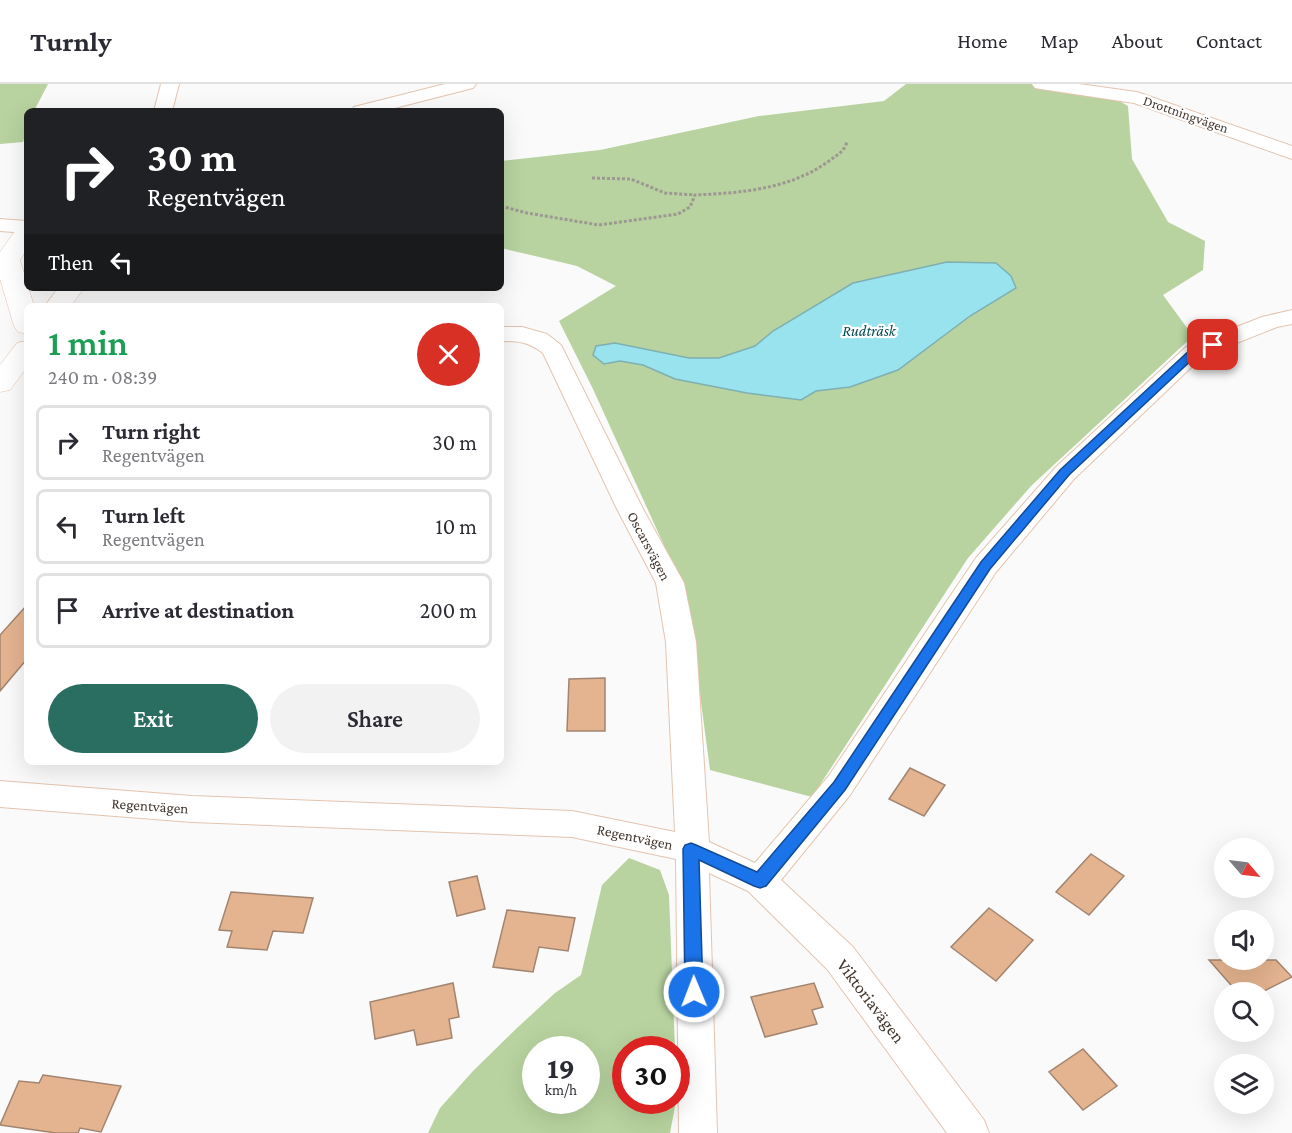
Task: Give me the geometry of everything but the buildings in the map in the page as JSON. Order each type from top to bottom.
[{"type":"street","points":[[165,108],[170,84]]},
{"type":"street","points":[[373,108],[467,84]]},
{"type":"street","name":"Drottningvägen","points":[[1041,84],[1137,98],[1292,153]]},
{"type":"street","points":[[0,225],[24,227]]},
{"type":"street","points":[[24,236],[7,260],[24,316]]},
{"type":"street","points":[[760,881],[839,786],[986,565],[1065,472],[1194,352],[1270,322],[1292,317]]},
{"type":"street","name":"Oscarsvägen","points":[[504,334],[522,334],[539,339],[553,350],[630,509],[670,584],[681,642],[691,793],[698,1133]]},
{"type":"street","points":[[0,384],[24,353]]},
{"type":"street","name":"Regentvägen","points":[[0,794],[192,809],[572,824],[691,849],[760,881]]},
{"type":"street","name":"Viktoriavägen","points":[[760,881],[840,958],[970,1133]]},
{"type":"path","points":[[592,178],[631,179],[665,192],[695,195],[726,194],[808,176],[831,158],[843,153],[847,142]]},
{"type":"path","points":[[504,207],[599,225],[678,214],[690,207],[695,195]]},
{"type":"green space","points":[[0,84],[48,84],[36,108],[24,108],[23,142],[0,144]]},
{"type":"green space","points":[[906,84],[1054,84],[1102,91],[1128,106],[1132,159],[1168,222],[1205,241],[1203,270],[1163,295],[1193,336],[1031,486],[968,558],[812,797],[710,770],[687,596],[593,389],[559,321],[616,286],[577,266],[504,249],[504,161],[600,150],[759,116],[884,101]]},
{"type":"green space","points":[[629,858],[660,870],[669,895],[674,1036],[612,1036],[612,1114],[674,1114],[670,1133],[428,1133],[440,1108],[473,1071],[555,993],[581,975],[602,885]]},
{"type":"water","name":"Rudträsk","points":[[947,262],[996,263],[1011,276],[1016,288],[970,316],[898,370],[850,387],[816,391],[801,400],[747,393],[675,379],[643,365],[620,361],[604,364],[593,355],[596,346],[615,343],[689,358],[719,358],[755,346],[773,331],[853,283]]},
{"type":"route","points":[[694,992],[691,849],[760,881],[839,786],[986,565],[1065,472],[1194,352],[1213,345]]}]
